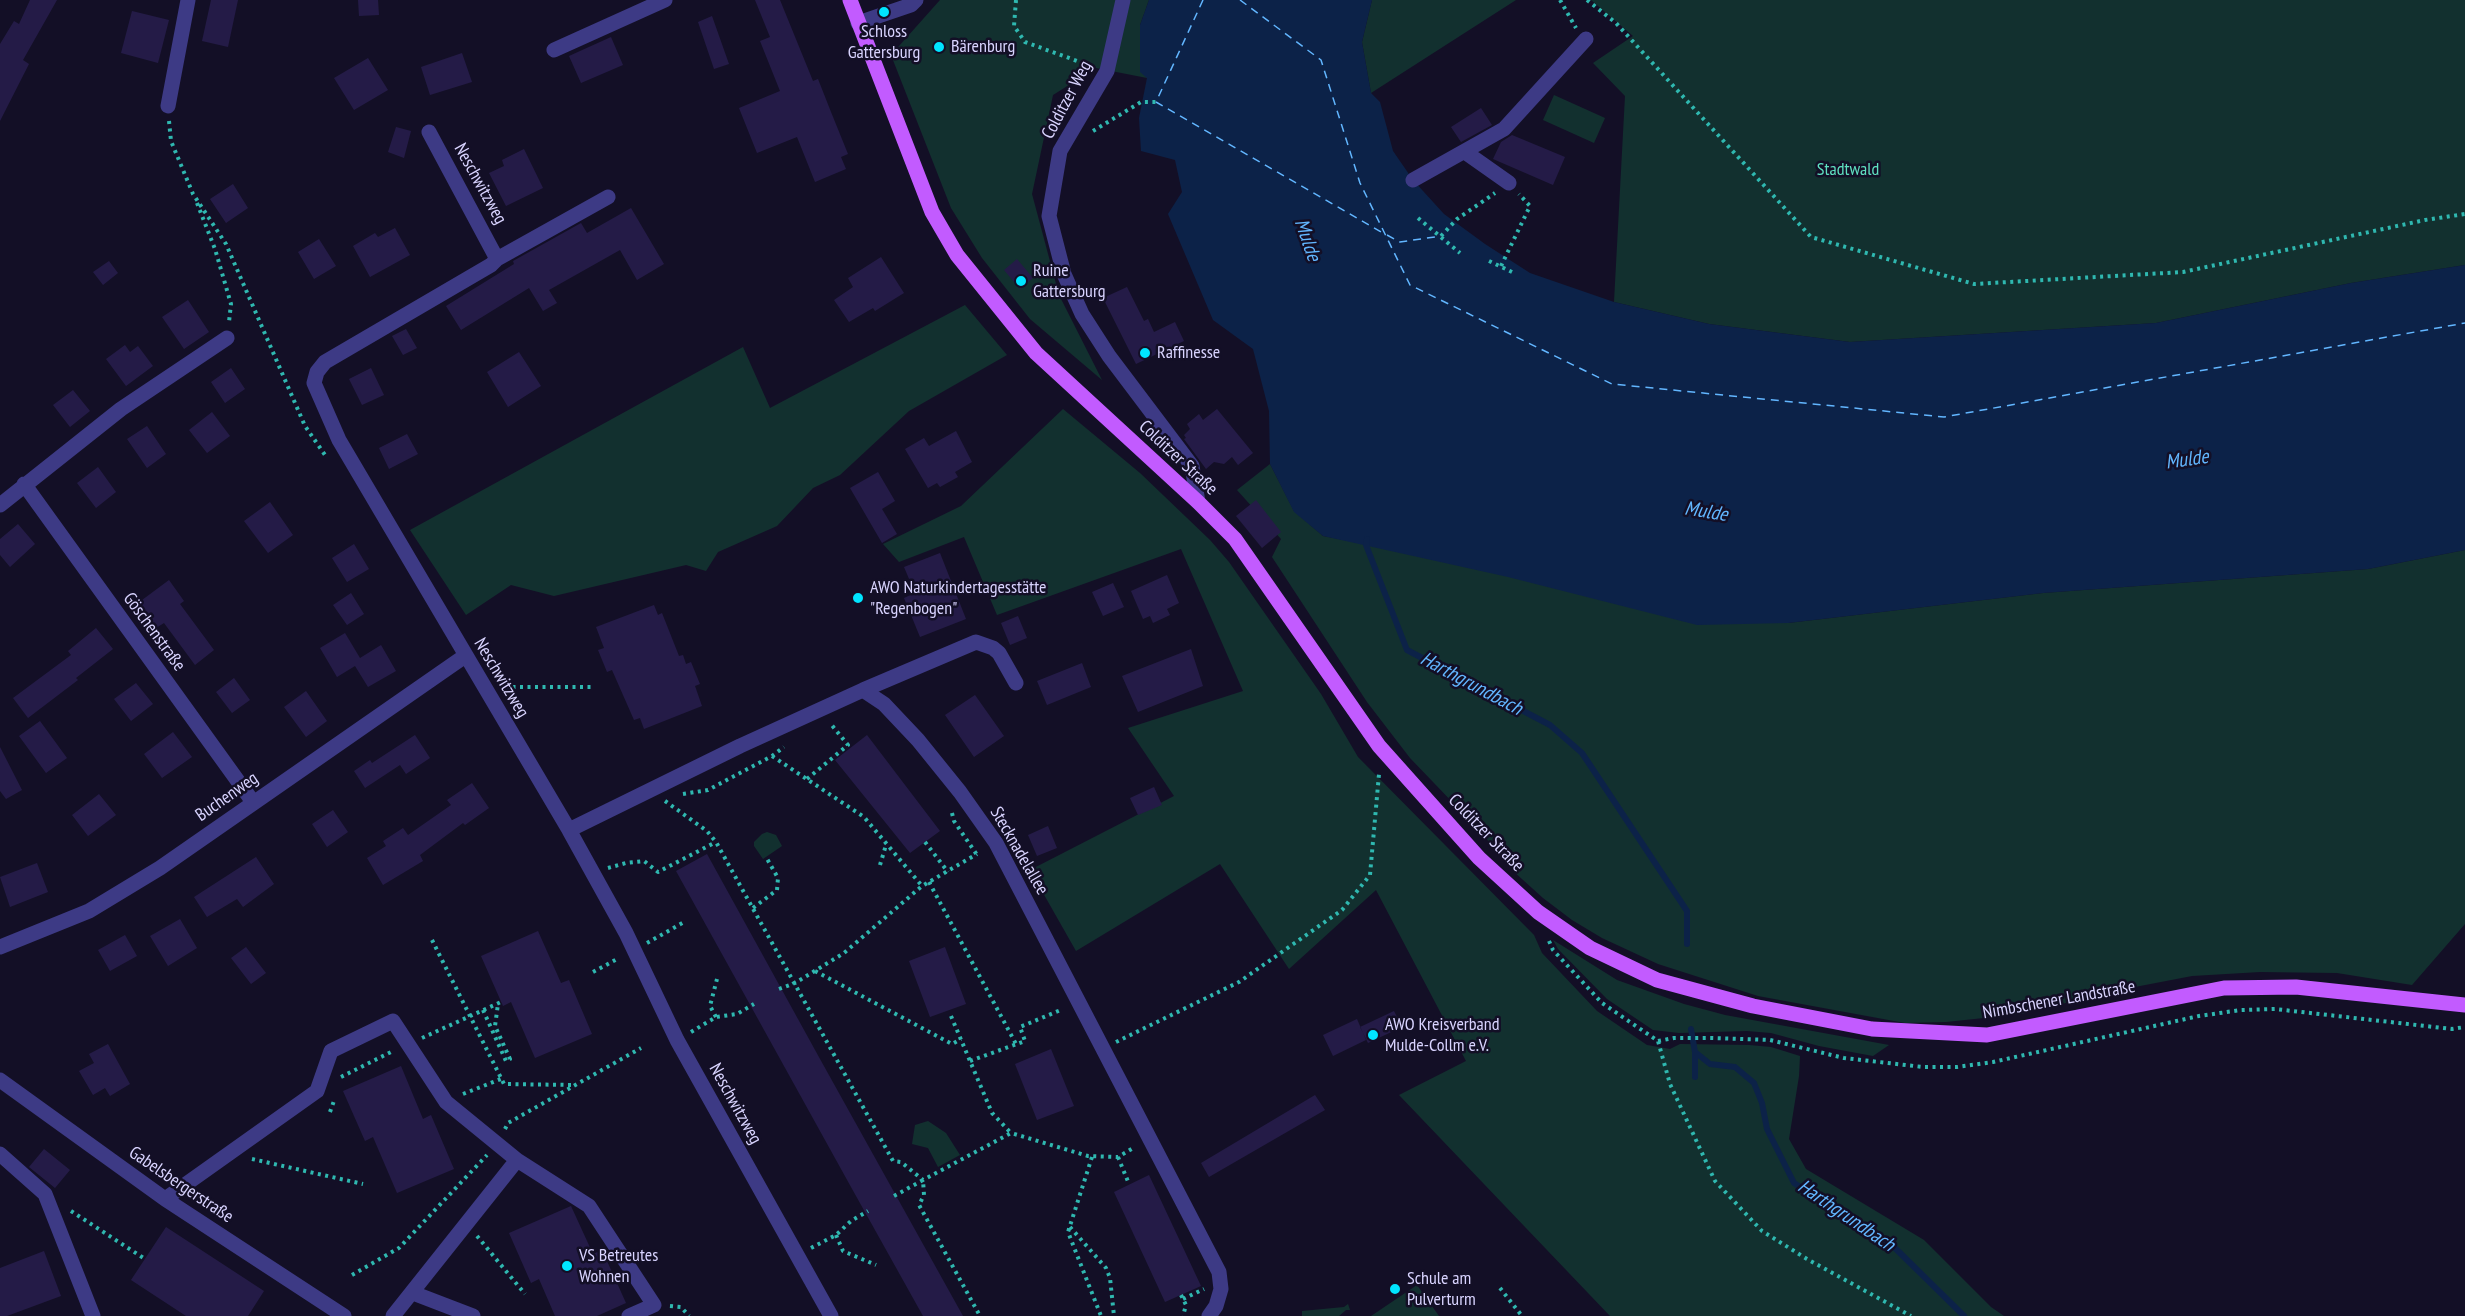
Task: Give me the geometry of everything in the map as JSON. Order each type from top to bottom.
[{"type":"main road","name":"Colditzer Straße","points":[[850,0],[932,212],[957,255],[1036,353],[1198,501],[1235,539],[1379,746],[1479,858],[1538,912]]},
{"type":"main road","name":"Nimbschener Landstraße","points":[[1538,912],[1590,948],[1657,980],[1753,1006],[1872,1029],[1986,1035],[2224,988],[2296,987],[2465,1005]]},
{"type":"street","points":[[168,106],[188,0]]},
{"type":"street","points":[[554,50],[665,0]]},
{"type":"street","points":[[858,23],[903,8],[916,0]]},
{"type":"street","name":"Colditzer Weg","points":[[1123,0],[1107,70],[1060,151],[1049,216],[1064,274],[1082,314],[1109,356],[1192,466],[1198,501]]},
{"type":"street","points":[[1413,180],[1504,129],[1586,39]]},
{"type":"street","name":"Neschwitzweg","points":[[429,132],[497,259],[491,265],[325,362],[317,372],[314,382],[339,440],[569,830],[626,933],[677,1040],[831,1316]]},
{"type":"street","points":[[1465,152],[1509,183]]},
{"type":"street","points":[[497,259],[608,197]]},
{"type":"street","points":[[0,505],[122,409],[227,338]]},
{"type":"street","name":"Göschenstraße","points":[[24,484],[253,802]]},
{"type":"street","points":[[569,830],[740,746],[976,642],[993,648],[999,653],[1016,683]]},
{"type":"street","name":"Buchenweg","points":[[0,947],[89,911],[160,868],[465,656]]},
{"type":"street","name":"Stecknadelallee","points":[[863,690],[884,704],[918,740],[960,792],[996,843],[1219,1272],[1221,1289],[1216,1306],[1209,1316]]},
{"type":"street","points":[[165,1199],[317,1091],[332,1052],[393,1022],[446,1102],[517,1160],[589,1206],[654,1305],[629,1316]]},
{"type":"street","name":"Gabelsbergerstraße","points":[[0,1080],[165,1199],[344,1316]]},
{"type":"street","points":[[0,1154],[45,1194],[93,1316]]},
{"type":"street","points":[[393,1316],[517,1160]]},
{"type":"street","points":[[413,1293],[473,1316]]},
{"type":"path","points":[[1016,0],[1014,26],[1024,42],[1107,70]]},
{"type":"path","points":[[1560,0],[1575,27],[1586,39]]},
{"type":"path","points":[[1587,0],[1616,22],[1811,237],[1974,284],[2183,272],[2425,220],[2465,214]]},
{"type":"path","points":[[1090,132],[1141,102],[1156,102]]},
{"type":"path","points":[[168,106],[171,141],[215,249],[231,304]]},
{"type":"path","points":[[1441,236],[1457,219],[1509,183],[1530,206],[1501,266]]},
{"type":"path","points":[[193,194],[226,244],[305,426],[331,464]]},
{"type":"path","points":[[1418,218],[1460,253]]},
{"type":"path","points":[[1489,261],[1512,272]]},
{"type":"path","points":[[507,695],[502,687],[591,687]]},
{"type":"path","points":[[807,779],[848,745],[824,716]]},
{"type":"path","points":[[677,796],[708,790],[772,756],[791,742]]},
{"type":"path","points":[[1102,1049],[1239,982],[1342,910],[1370,875],[1379,789],[1379,746]]},
{"type":"path","points":[[772,756],[864,817],[922,886]]},
{"type":"path","points":[[669,797],[662,799],[707,831],[716,842],[893,1161],[900,1162],[923,1180],[924,1195],[919,1205],[980,1316]]},
{"type":"path","points":[[593,874],[626,863],[644,861],[658,872],[716,842]]},
{"type":"path","points":[[925,842],[948,872]]},
{"type":"path","points":[[778,990],[795,983],[844,953],[922,886],[996,843]]},
{"type":"path","points":[[880,865],[887,844]]},
{"type":"path","points":[[753,908],[777,890],[778,878],[766,857]]},
{"type":"path","points":[[929,882],[1016,1044]]},
{"type":"path","points":[[1538,912],[1553,950],[1569,968],[1602,1003],[1658,1041],[1670,1084],[1715,1181],[1762,1231],[1807,1259],[1911,1316]]},
{"type":"path","points":[[432,940],[504,1084],[576,1086]]},
{"type":"path","points":[[814,971],[952,1044],[961,1039]]},
{"type":"path","points":[[716,1017],[710,1006],[717,979]]},
{"type":"path","points":[[970,1061],[1025,1041],[1020,1027],[1062,1010],[1077,1000]]},
{"type":"path","points":[[339,1084],[342,1075],[408,1044],[483,1010],[499,1003],[495,1026],[510,1059],[506,1062],[483,1010]]},
{"type":"path","points":[[677,1040],[716,1017],[737,1014],[754,1004]]},
{"type":"path","points":[[1658,1041],[1674,1038],[1770,1040],[1827,1055],[1889,1064],[1957,1067],[1993,1062],[2199,1016],[2241,1010],[2275,1009],[2452,1029],[2465,1027]]},
{"type":"path","points":[[951,1016],[992,1113],[1011,1133],[1092,1157],[1118,1157],[1149,1140]]},
{"type":"path","points":[[446,1102],[501,1079]]},
{"type":"path","points":[[330,1112],[336,1093]]},
{"type":"path","points":[[894,1196],[1011,1133]]},
{"type":"path","points":[[1092,1157],[1068,1232],[1101,1316]]},
{"type":"path","points":[[1118,1157],[1129,1184]]},
{"type":"path","points":[[252,1159],[363,1184]]},
{"type":"path","points":[[45,1194],[145,1259]]},
{"type":"path","points":[[798,1256],[836,1235],[851,1221],[868,1211]]},
{"type":"path","points":[[467,1224],[525,1294]]},
{"type":"path","points":[[1070,1226],[1106,1268],[1110,1278],[1114,1316]]},
{"type":"path","points":[[836,1235],[843,1251],[876,1264]]},
{"type":"path","points":[[1500,1288],[1522,1316]]},
{"type":"path","points":[[1181,1295],[1186,1305],[1183,1316]]},
{"type":"green space","points":[[940,0],[1149,0],[1140,25],[1147,78],[1096,68],[1053,95],[1032,194],[1059,295],[1102,380],[1030,319],[982,258],[951,208],[891,55]]},
{"type":"green space","points":[[1372,0],[1516,0],[1371,93],[1362,42]]},
{"type":"green space","name":"Stadtwald","points":[[1591,0],[2465,0],[2465,265],[2351,283],[2156,323],[1850,342],[1709,324],[1614,302],[1625,96],[1593,63],[1633,36]]},
{"type":"green space","points":[[1554,95],[1605,118],[1594,143],[1543,120]]},
{"type":"green space","points":[[965,305],[1007,355],[909,411],[840,475],[813,488],[777,526],[718,552],[706,571],[686,565],[554,596],[511,585],[466,615],[410,530],[743,347],[770,408]]},
{"type":"green space","points":[[1063,409],[1140,473],[1210,540],[1229,562],[1321,694],[1358,757],[1534,935],[1542,953],[1597,1011],[1647,1045],[1670,1049],[1680,1044],[1749,1045],[1771,1047],[1800,1056],[1789,1139],[1806,1169],[1924,1240],[1991,1307],[2004,1316],[1610,1316],[1399,1095],[1466,1061],[1376,890],[1289,969],[1220,864],[1076,951],[1030,870],[1174,796],[1128,728],[1243,691],[1181,549],[997,615],[964,537],[899,562],[883,544],[961,506]]},
{"type":"green space","points":[[1270,464],[1294,511],[1323,536],[1788,623],[2043,593],[2368,569],[2465,550],[2465,924],[2412,985],[2337,973],[2260,972],[2192,976],[2114,991],[2021,1014],[1946,1022],[1905,1023],[1758,996],[1658,964],[1602,938],[1572,920],[1543,898],[1512,870],[1481,832],[1410,758],[1367,702],[1272,557],[1281,539],[1237,490]]},
{"type":"green space","points":[[767,832],[776,835],[782,846],[763,859],[754,846],[754,842]]},
{"type":"green space","points":[[1553,940],[1617,980],[1684,1004],[1725,1015],[1889,1045],[1873,1056],[1819,1046],[1771,1033],[1747,1031],[1679,1033],[1653,1030],[1607,999],[1558,949]]},
{"type":"green space","points":[[928,1121],[946,1133],[960,1155],[938,1167],[928,1148],[912,1144],[915,1125]]},
{"type":"green space","points":[[1417,1285],[1439,1316],[1371,1316],[1377,1312]]},
{"type":"green space","points":[[1348,1304],[1350,1310],[1346,1310],[1339,1316],[1302,1316],[1302,1311],[1344,1307]]},
{"type":"water","name":"Mulde","points":[[1149,0],[1372,0],[1362,42],[1371,93],[1380,102],[1393,151],[1413,180],[1444,214],[1530,273],[1614,302],[1709,324],[1850,342],[2156,323],[2351,283],[2465,265],[2465,550],[2368,569],[2043,593],[1788,623],[1697,625],[1508,577],[1323,536],[1294,512],[1270,464],[1269,411],[1253,349],[1213,320],[1168,214],[1182,192],[1175,160],[1141,151],[1139,118],[1147,78],[1140,72],[1140,25]]},
{"type":"building","points":[[30,0],[57,0],[23,60],[29,64],[0,121],[0,44],[14,21],[19,24]]},
{"type":"building","points":[[211,0],[238,0],[228,47],[202,41]]},
{"type":"building","points":[[358,0],[378,0],[379,15],[359,16]]},
{"type":"building","points":[[755,0],[780,0],[813,81],[818,79],[848,154],[841,157],[846,169],[815,182],[797,137],[757,153],[739,108],[780,91],[760,41],[770,37]]},
{"type":"building","points":[[132,11],[169,20],[158,63],[121,53]]},
{"type":"building","points":[[712,16],[729,64],[714,69],[698,22]]},
{"type":"building","points":[[611,37],[623,65],[581,83],[569,56]]},
{"type":"building","points":[[462,53],[472,82],[430,95],[421,67]]},
{"type":"building","points":[[368,58],[388,90],[354,110],[334,78]]},
{"type":"building","points":[[1481,108],[1492,125],[1461,142],[1451,127]]},
{"type":"building","points":[[396,127],[411,131],[404,158],[388,152]]},
{"type":"building","points":[[1512,135],[1565,157],[1553,185],[1493,159],[1501,142]]},
{"type":"building","points":[[524,149],[543,188],[506,206],[489,173],[504,166],[502,160]]},
{"type":"building","points":[[233,184],[248,208],[226,223],[210,199]]},
{"type":"building","points":[[631,208],[664,264],[637,280],[620,250],[549,290],[557,303],[543,311],[529,288],[461,330],[446,306],[514,264],[513,261],[581,223],[587,233]]},
{"type":"building","points":[[395,228],[410,255],[370,277],[353,246],[375,233],[378,237]]},
{"type":"building","points":[[319,239],[336,266],[314,279],[298,252]]},
{"type":"building","points":[[881,257],[904,293],[875,311],[873,308],[849,322],[834,300],[853,287],[848,278]]},
{"type":"building","name":"Ruine Gattersburg","points":[[1017,259],[1033,278],[1020,289],[1004,270]]},
{"type":"building","points":[[109,261],[118,273],[103,285],[93,272]]},
{"type":"building","name":"Raffinesse","points":[[1127,287],[1144,321],[1148,319],[1154,332],[1175,322],[1184,341],[1136,364],[1103,298]]},
{"type":"building","points":[[188,300],[209,332],[184,349],[162,317]]},
{"type":"building","points":[[406,329],[417,348],[403,355],[392,336]]},
{"type":"building","points":[[125,345],[130,352],[138,346],[153,366],[126,386],[106,359]]},
{"type":"building","points":[[519,352],[541,386],[508,407],[487,372]]},
{"type":"building","points":[[231,368],[245,389],[225,403],[211,382]]},
{"type":"building","points":[[371,368],[384,395],[362,405],[349,379]]},
{"type":"building","points":[[73,390],[90,411],[70,427],[53,405]]},
{"type":"building","points":[[1217,409],[1253,453],[1238,465],[1232,457],[1224,464],[1214,462],[1206,469],[1184,439],[1186,438],[1184,435],[1190,429],[1187,424],[1199,414],[1203,420]]},
{"type":"building","points":[[212,412],[230,436],[207,453],[189,430]]},
{"type":"building","points":[[147,426],[166,454],[147,468],[127,439]]},
{"type":"building","points":[[956,431],[972,462],[955,472],[958,477],[940,487],[937,483],[928,488],[905,449],[924,438],[929,446]]},
{"type":"building","points":[[407,434],[418,454],[389,469],[379,448]]},
{"type":"building","points":[[98,467],[116,492],[96,508],[77,483]]},
{"type":"building","points":[[878,472],[895,501],[882,509],[897,534],[882,543],[850,488]]},
{"type":"building","points":[[1256,500],[1281,532],[1262,548],[1236,516]]},
{"type":"building","points":[[270,502],[293,535],[268,553],[244,521]]},
{"type":"building","points":[[18,524],[35,544],[10,567],[0,555],[0,539]]},
{"type":"building","points":[[354,544],[369,569],[347,582],[332,558]]},
{"type":"building","points":[[940,553],[966,619],[920,637],[904,598],[915,593],[904,567]]},
{"type":"building","points":[[1167,575],[1179,603],[1167,609],[1170,615],[1153,623],[1150,616],[1143,619],[1131,591]]},
{"type":"building","points":[[169,580],[184,601],[180,604],[214,650],[195,665],[164,623],[156,628],[138,603]]},
{"type":"building","points":[[1113,583],[1124,607],[1103,616],[1092,592]]},
{"type":"building","points":[[351,593],[364,614],[347,625],[333,605]]},
{"type":"building","points":[[654,605],[658,615],[662,613],[679,656],[683,655],[686,664],[691,662],[700,684],[695,686],[702,706],[644,729],[640,718],[634,720],[612,670],[607,672],[598,650],[604,648],[596,627]]},
{"type":"building","points":[[1018,616],[1027,638],[1010,645],[1001,623]]},
{"type":"building","points":[[96,628],[113,649],[76,678],[78,680],[28,718],[13,698],[71,655],[68,651]]},
{"type":"building","points":[[345,633],[360,658],[381,645],[396,671],[368,687],[355,666],[337,677],[320,648]]},
{"type":"building","points":[[1191,649],[1203,686],[1138,712],[1122,676]]},
{"type":"building","points":[[1082,663],[1091,687],[1047,705],[1037,681]]},
{"type":"building","points":[[234,678],[250,700],[232,713],[216,692]]},
{"type":"building","points":[[136,683],[153,704],[131,721],[114,699]]},
{"type":"building","points":[[306,691],[327,721],[306,737],[284,707]]},
{"type":"building","points":[[975,695],[1004,736],[974,757],[945,715]]},
{"type":"building","points":[[40,721],[67,758],[46,773],[19,736]]},
{"type":"building","points":[[173,732],[192,757],[162,778],[144,754]]},
{"type":"building","points":[[415,735],[430,758],[406,774],[400,765],[365,788],[354,771],[370,760],[372,763]]},
{"type":"building","points":[[867,735],[940,831],[910,853],[835,760]]},
{"type":"building","points":[[0,747],[22,790],[6,799],[0,791]]},
{"type":"building","points":[[472,783],[489,808],[465,825],[463,823],[420,855],[423,861],[383,885],[367,858],[386,846],[383,841],[403,828],[408,835],[451,805],[447,800]]},
{"type":"building","points":[[1154,787],[1162,805],[1138,815],[1130,798]]},
{"type":"building","points":[[99,794],[116,815],[88,836],[72,815]]},
{"type":"building","points":[[333,810],[348,832],[327,847],[312,824]]},
{"type":"building","points":[[1048,826],[1057,848],[1037,856],[1028,835]]},
{"type":"building","points":[[707,854],[963,1316],[923,1316],[851,1187],[676,871]]},
{"type":"building","points":[[256,857],[274,884],[243,907],[237,899],[207,917],[194,897]]},
{"type":"building","points":[[37,863],[48,892],[10,907],[0,877]]},
{"type":"building","points":[[180,919],[197,948],[168,966],[150,936]]},
{"type":"building","points":[[538,931],[561,983],[569,980],[592,1034],[535,1058],[511,1002],[503,1006],[481,956]]},
{"type":"building","points":[[125,935],[137,956],[110,971],[98,950]]},
{"type":"building","points":[[246,947],[266,973],[251,984],[231,958]]},
{"type":"building","points":[[945,947],[966,1004],[930,1017],[909,961]]},
{"type":"building","points":[[1394,1011],[1402,1027],[1368,1043],[1360,1027]]},
{"type":"building","points":[[1357,1019],[1366,1040],[1333,1056],[1323,1035]]},
{"type":"building","points":[[108,1044],[130,1084],[110,1096],[105,1088],[93,1095],[79,1071],[94,1063],[89,1054]]},
{"type":"building","points":[[1051,1049],[1074,1106],[1037,1120],[1015,1064]]},
{"type":"building","points":[[401,1066],[423,1119],[431,1115],[454,1169],[397,1193],[373,1137],[365,1141],[343,1091]]},
{"type":"building","points":[[1315,1095],[1325,1110],[1209,1177],[1201,1163]]},
{"type":"building","points":[[44,1149],[70,1170],[55,1188],[29,1167]]},
{"type":"building","points":[[1149,1175],[1201,1286],[1165,1302],[1114,1192]]},
{"type":"building","name":"VS Betreutes Wohnen","points":[[571,1206],[593,1254],[602,1250],[626,1303],[597,1316],[555,1316],[539,1279],[531,1283],[509,1233]]},
{"type":"building","points":[[166,1227],[264,1291],[248,1316],[186,1316],[131,1280]]},
{"type":"building","points":[[44,1251],[61,1296],[7,1316],[0,1316],[0,1268]]},
{"type":"waterway","name":"Harthgrundbach","points":[[1367,539],[1366,545],[1407,650],[1550,725],[1582,753],[1687,911],[1687,944]]},
{"type":"waterway","name":"Harthgrundbach","points":[[1691,1029],[1695,1052],[1710,1064],[1735,1067],[1754,1083],[1762,1103],[1767,1129],[1794,1183],[1895,1248],[1964,1316]]},
{"type":"waterway","points":[[1695,1052],[1695,1077]]},
{"type":"ferry route","points":[[1203,0],[1156,102],[1383,233]]},
{"type":"ferry route","points":[[1240,0],[1321,60],[1360,183],[1410,285],[1612,384],[1944,417],[2465,323]]},
{"type":"ferry route","points":[[1387,235],[1400,242],[1441,236]]},
{"type":"place","name":"Schloss Gattersburg","points":[[884,12]]},
{"type":"place","name":"Bärenburg","points":[[939,47]]},
{"type":"place","name":"Ruine Gattersburg","points":[[1021,281]]},
{"type":"place","name":"Raffinesse","points":[[1145,353]]},
{"type":"place","name":"AWO Naturkindertagesstätte \"Regenbogen\"","points":[[858,598]]},
{"type":"place","name":"AWO Kreisverband Mulde-Collm e.V.","points":[[1373,1035]]},
{"type":"place","name":"VS Betreutes Wohnen","points":[[567,1266]]},
{"type":"place","name":"Schule am Pulverturm","points":[[1395,1289]]}]
